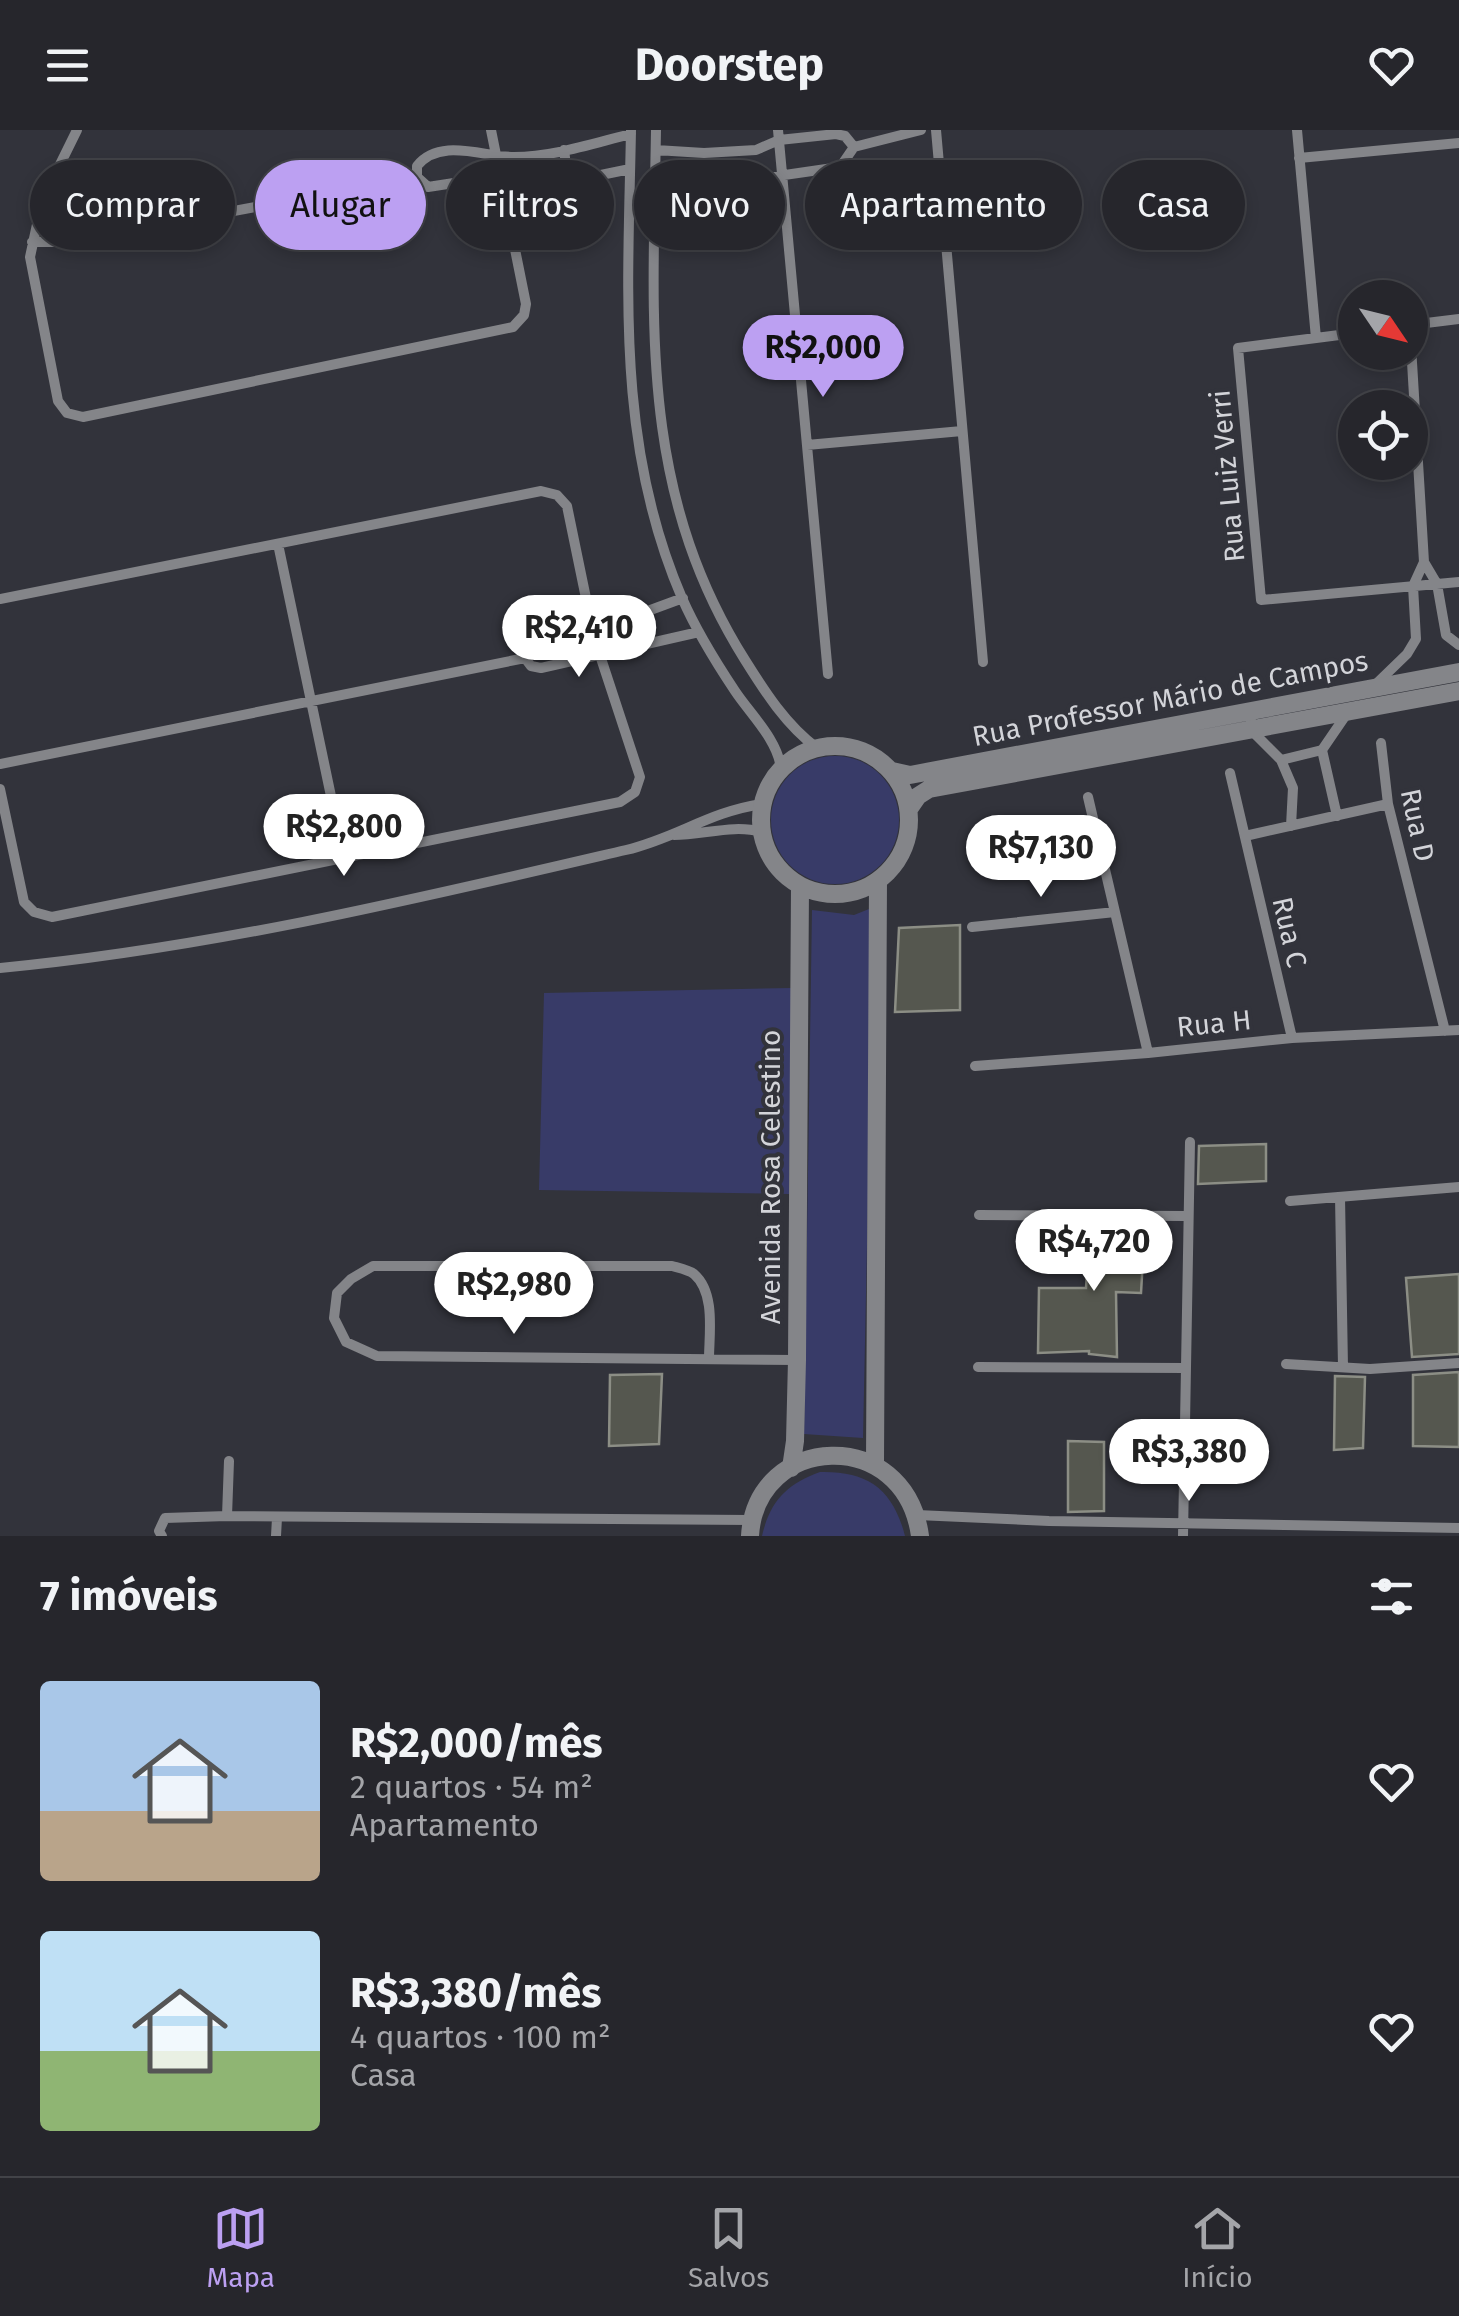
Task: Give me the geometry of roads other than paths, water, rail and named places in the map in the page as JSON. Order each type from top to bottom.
[{"type":"street","points":[[62,160],[76,130]]},
{"type":"street","points":[[491,130],[497,160]]},
{"type":"street","points":[[656,130],[656,160]]},
{"type":"street","points":[[785,175],[838,166],[854,147],[921,130]]},
{"type":"street","points":[[936,130],[982,662]]},
{"type":"street","points":[[1297,130],[1316,338],[1338,335]]},
{"type":"street","points":[[422,160],[452,150],[519,157],[631,132],[628,314],[635,430],[656,528],[699,632],[734,691],[779,753],[782,768]]},
{"type":"street","points":[[656,150],[756,150],[778,135],[840,134],[854,147]]},
{"type":"street","points":[[778,135],[780,160]]},
{"type":"street","points":[[1300,158],[1459,143]]},
{"type":"street","points":[[564,150],[565,160]]},
{"type":"street","points":[[704,153],[709,160]]},
{"type":"street","points":[[614,172],[630,168]]},
{"type":"street","points":[[785,208],[828,674]]},
{"type":"street","points":[[31,250],[58,401],[67,413],[83,417],[513,327],[524,315],[526,304],[515,250]]},
{"type":"street","points":[[654,250],[653,314],[660,426],[681,520],[705,584],[736,646],[777,707],[800,735],[817,748]]},
{"type":"street","points":[[628,314],[653,314]]},
{"type":"street","points":[[1428,324],[1459,319]]},
{"type":"street","name":"Rua Luiz Verri","points":[[1316,338],[1238,348],[1262,600],[1413,586]]},
{"type":"street","points":[[1413,370],[1424,562],[1437,584],[1446,634],[1459,645]]},
{"type":"street","points":[[807,446],[962,432]]},
{"type":"street","points":[[0,599],[541,490],[552,492],[567,506],[591,624],[640,772],[638,787],[620,802],[46,917],[24,902],[0,789]]},
{"type":"street","points":[[656,528],[681,520]]},
{"type":"street","points":[[278,544],[344,858]]},
{"type":"street","points":[[1367,690],[1387,676],[1416,639],[1413,586],[1424,562]]},
{"type":"street","points":[[1413,586],[1459,582]]},
{"type":"street","points":[[682,598],[645,612],[533,640],[525,648],[525,658],[531,666],[541,668],[699,632]]},
{"type":"street","points":[[645,612],[651,642]]},
{"type":"street","points":[[0,764],[525,658]]},
{"type":"street","name":"Rua Professor Mário de Campos","points":[[892,772],[910,775],[1459,672]]},
{"type":"street","name":"Rua Professor Mário de Campos","points":[[909,808],[929,789],[1459,691]]},
{"type":"street","points":[[1250,711],[1252,731],[1281,760],[1293,788],[1291,826]]},
{"type":"street","points":[[1281,760],[1322,750],[1348,712]]},
{"type":"street","name":"Rua D","points":[[1381,744],[1388,804],[1445,1031]]},
{"type":"street","points":[[817,748],[858,749],[882,762],[900,782],[909,808],[904,849],[878,881],[853,893],[812,892],[800,886],[770,858],[761,832],[766,791],[792,759],[817,748]]},
{"type":"street","points":[[1322,750],[1338,816]]},
{"type":"street","name":"Rua C","points":[[1230,774],[1292,1038]]},
{"type":"street","points":[[1088,797],[1148,1053]]},
{"type":"street","points":[[673,835],[733,808],[762,804]]},
{"type":"street","points":[[1244,836],[1388,804]]},
{"type":"street","points":[[0,968],[98,959],[321,918],[632,848],[673,835],[745,827],[761,832]]},
{"type":"street","points":[[875,1463],[878,881]]},
{"type":"street","name":"Avenida Rosa Celestino","points":[[791,1468],[796,1441],[800,886]]},
{"type":"street","points":[[972,927],[1115,912]]},
{"type":"street","name":"Rua H","points":[[974,1066],[1292,1038],[1459,1030]]},
{"type":"street","points":[[1183,1530],[1190,1142]]},
{"type":"street","points":[[1290,1201],[1459,1187]]},
{"type":"street","points":[[1340,1197],[1343,1367]]},
{"type":"street","points":[[980,1215],[1188,1216]]},
{"type":"street","points":[[708,1359],[710,1322],[706,1292],[694,1274],[672,1266],[374,1266],[337,1294],[334,1318],[346,1342],[378,1356],[797,1360]]},
{"type":"street","points":[[1286,1364],[1370,1370],[1459,1363]]},
{"type":"street","points":[[978,1367],[1185,1368]]},
{"type":"street","points":[[162,1536],[165,1518],[227,1516],[750,1528],[766,1488],[799,1462],[828,1455],[875,1463],[903,1488],[917,1515],[920,1536]]},
{"type":"street","points":[[227,1516],[229,1461]]},
{"type":"street","points":[[917,1515],[1183,1530],[1459,1528]]},
{"type":"street","points":[[276,1536],[277,1518]]}]
